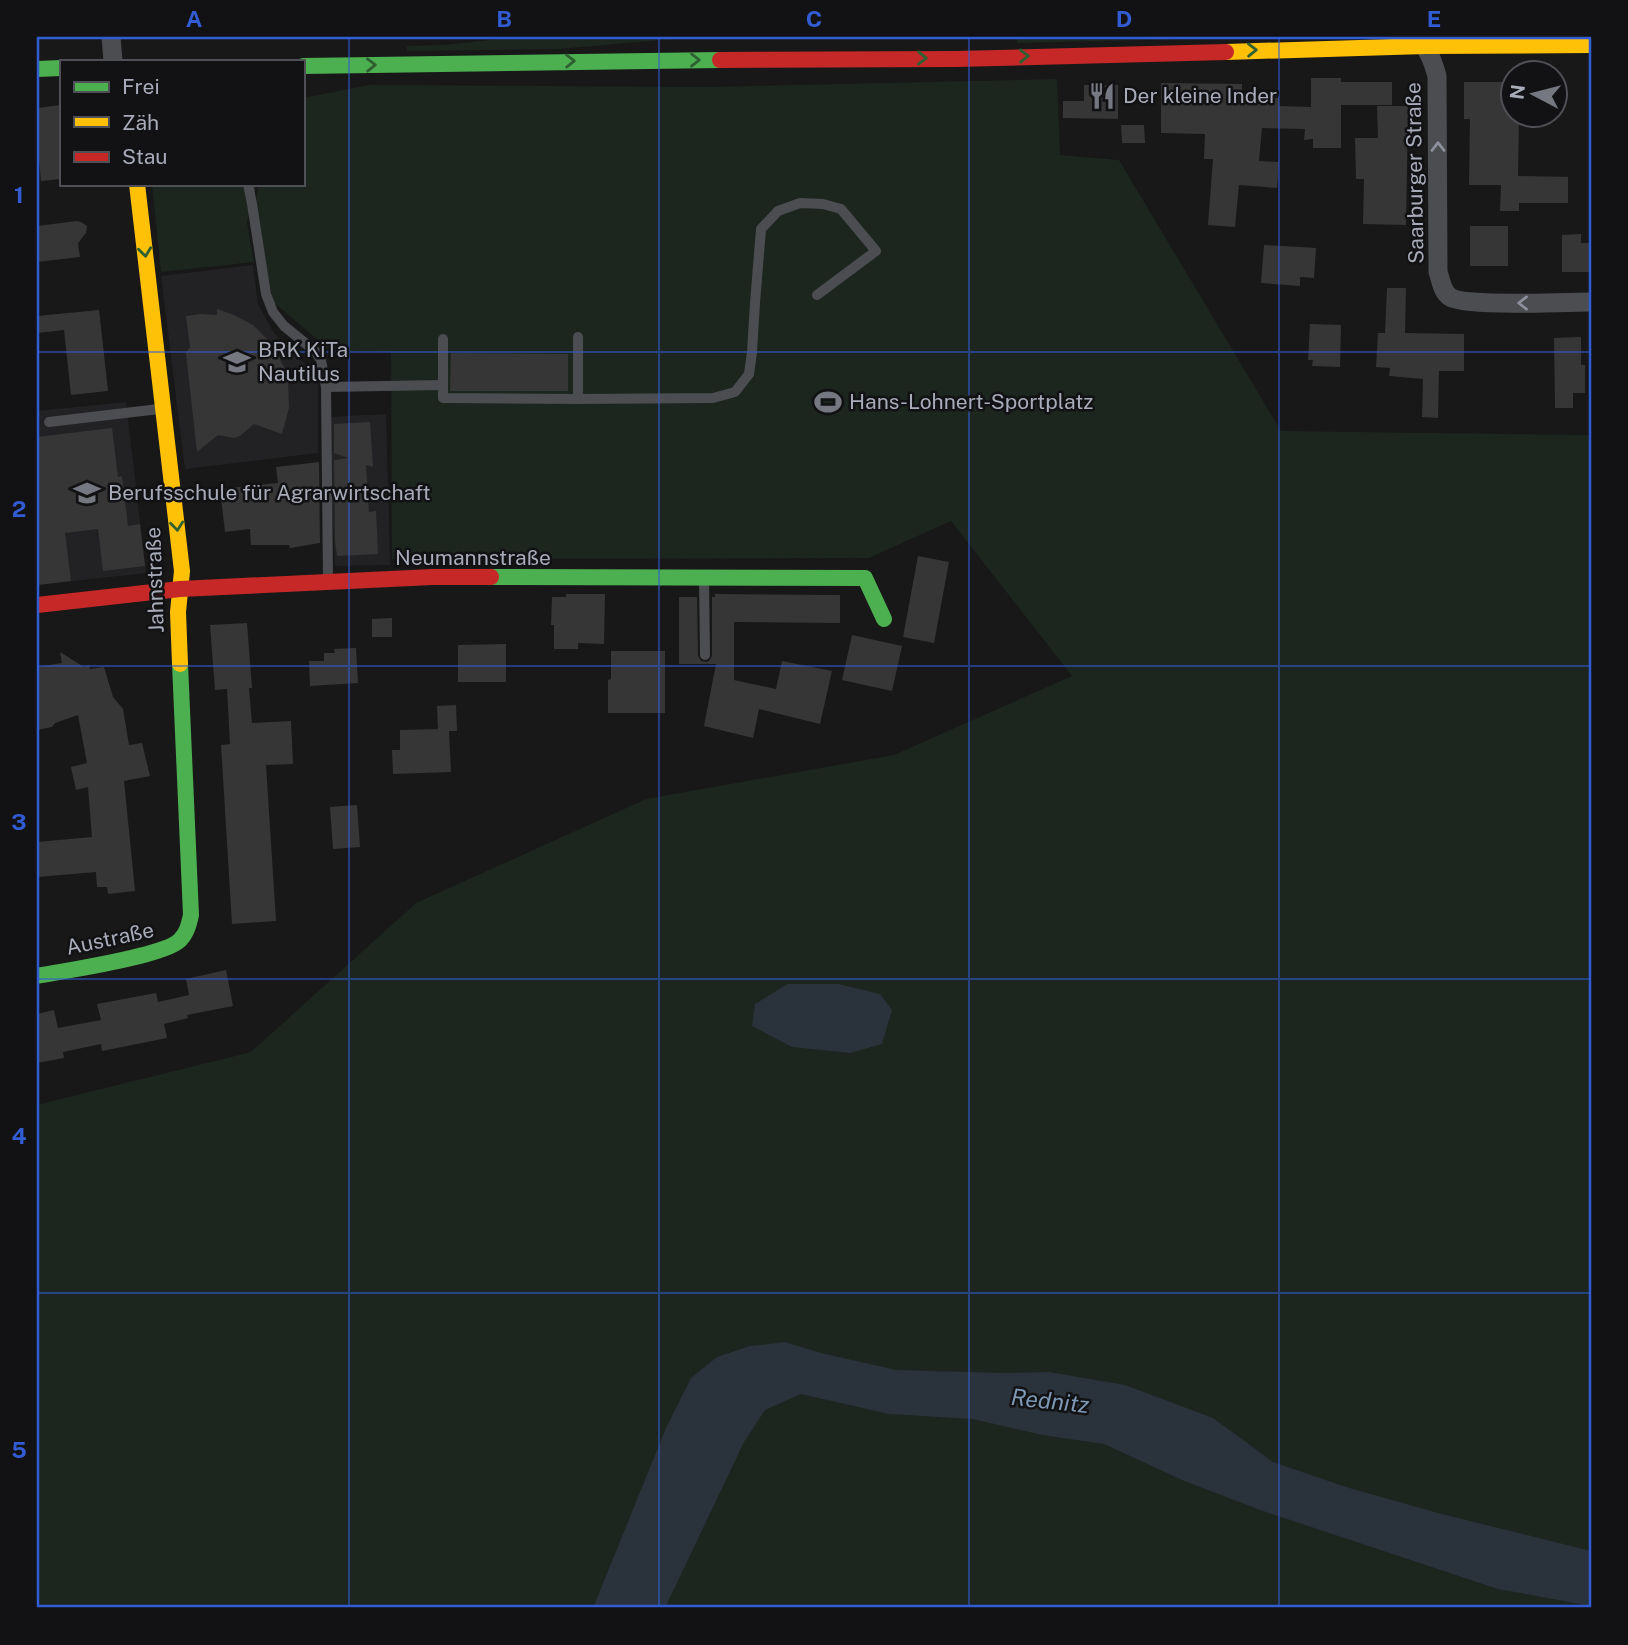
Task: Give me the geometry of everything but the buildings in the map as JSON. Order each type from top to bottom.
[{"type":"street","points":[[111,37],[113,60]]},
{"type":"street","points":[[955,39],[956,59]]},
{"type":"street","points":[[304,65],[956,59],[1419,41],[1591,45]]},
{"type":"street","name":"Saarburger Straße","points":[[1419,41],[1434,63],[1437,76],[1438,272],[1445,292],[1459,301],[1479,303],[1591,302]]},
{"type":"street","points":[[37,69],[60,68]]},
{"type":"street","name":"Jahnstraße","points":[[137,186],[182,571],[178,612],[191,915],[187,933]]},
{"type":"street","name":"Neumannstraße","points":[[37,605],[180,589],[432,578],[865,578],[884,619]]},
{"type":"street","name":"Austraße","points":[[37,976],[156,952],[174,946],[187,933]]},
{"type":"lane","points":[[248,186],[266,294],[273,312],[284,326],[316,351],[321,360],[326,387],[328,582]]},
{"type":"lane","points":[[443,338],[443,398],[713,398],[736,392],[749,374],[751,363],[761,229],[778,211],[800,203],[823,204],[841,209],[876,251],[817,295]]},
{"type":"lane","points":[[578,337],[578,399]]},
{"type":"lane","points":[[326,387],[443,385]]},
{"type":"lane","points":[[49,422],[163,408]]},
{"type":"lane","points":[[704,578],[705,655]]},
{"type":"shaded area","points":[[516,37],[674,37],[559,49],[407,51],[407,46]]},
{"type":"shaded area","points":[[1017,37],[1276,37],[1017,43]]},
{"type":"shaded area","points":[[1057,79],[1060,155],[1119,160],[1281,431],[1591,435],[1591,1608],[37,1608],[37,1105],[251,1052],[416,903],[646,799],[894,755],[1072,676],[951,521],[869,558],[392,559],[391,352],[331,351],[273,302],[255,207],[259,186],[304,186],[304,98],[369,85],[704,87]]},
{"type":"shaded area","points":[[152,186],[256,186],[247,222],[254,262],[161,272]]},
{"type":"shaded area","name":"BRK KiTa Nautilus","points":[[253,265],[258,304],[272,330],[287,348],[318,375],[318,453],[185,469],[161,276]]},
{"type":"shaded area","name":"Berufsschule für Agrarwirtschaft","points":[[126,402],[146,573],[37,585],[37,411]]},
{"type":"shaded area","points":[[386,414],[390,565],[335,566],[328,417]]},
{"type":"water","points":[[787,984],[838,984],[880,994],[892,1010],[882,1044],[850,1053],[792,1047],[752,1026],[755,1004]]},
{"type":"water","name":"Rednitz","points":[[785,1342],[896,1370],[1049,1372],[1125,1385],[1213,1418],[1273,1462],[1346,1487],[1438,1513],[1591,1551],[1591,1606],[1498,1589],[1260,1510],[1182,1480],[1104,1444],[1042,1435],[973,1419],[889,1414],[801,1394],[765,1410],[744,1442],[665,1608],[593,1608],[666,1428],[691,1378],[717,1357],[750,1346]]},
{"type":"traffic: fast","points":[[304,66],[720,60]]},
{"type":"traffic: fast","points":[[37,69],[60,68]]},
{"type":"traffic: fast","points":[[491,577],[865,578],[884,619]]},
{"type":"traffic: fast","points":[[37,976],[155,952],[180,940],[186,931],[191,915],[180,664]]},
{"type":"traffic: slow","points":[[1226,52],[1425,46],[1591,45]]},
{"type":"traffic: slow","points":[[137,186],[182,571],[178,612],[180,664]]},
{"type":"traffic: jam","points":[[720,60],[956,59],[1226,52]]},
{"type":"traffic: jam","points":[[37,605],[180,589],[432,577],[491,577]]},
{"type":"place","name":"Der kleine Inder","points":[[1102,96]]},
{"type":"place","name":"BRK KiTa Nautilus","points":[[237,362]]},
{"type":"place","name":"Hans-Lohnert-Sportplatz","points":[[828,402]]},
{"type":"place","name":"Berufsschule für Agrarwirtschaft","points":[[87,493]]}]
